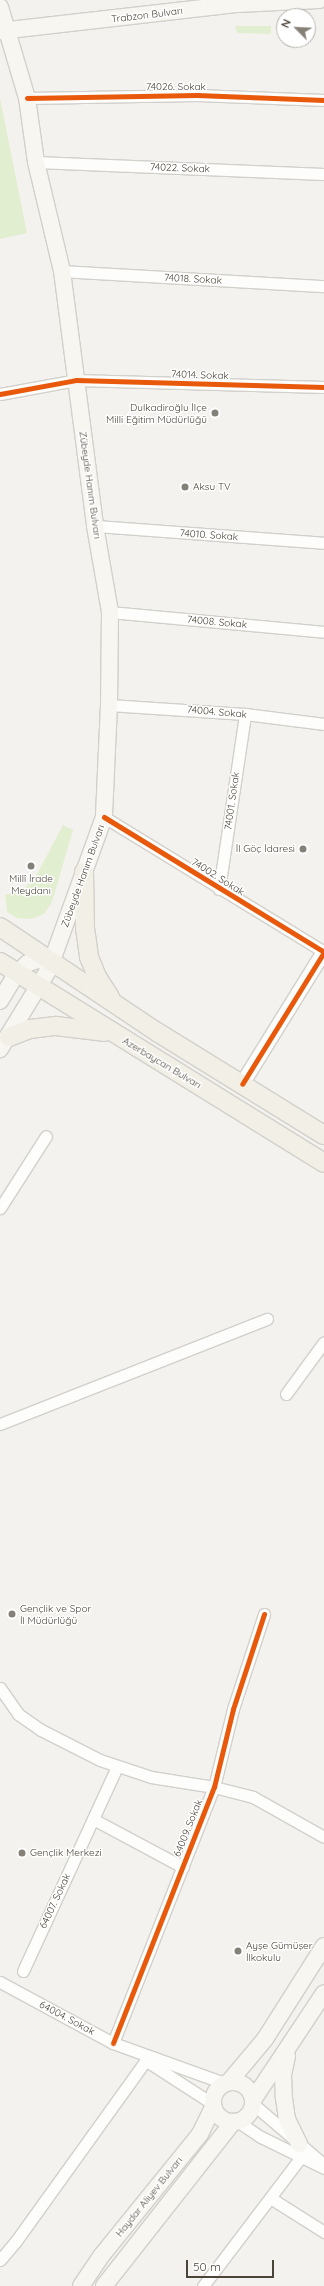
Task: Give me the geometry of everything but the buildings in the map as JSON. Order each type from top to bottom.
[{"type":"main road","name":"Trabzon Bulvarı","points":[[4,31],[238,4],[318,0]]},
{"type":"main road","name":"Zübeyde Hanım Bulvarı","points":[[0,8],[4,31],[27,98],[36,162],[62,271],[95,526],[110,612],[109,705],[104,817],[52,962],[4,1043]]},
{"type":"main road","points":[[84,872],[85,928],[90,957],[96,977],[115,1004]]},
{"type":"main road","points":[[0,927],[115,1004],[324,1135]]},
{"type":"main road","points":[[0,1001],[16,974],[28,963],[38,960],[52,962]]},
{"type":"main road","name":"Azerbaycan Bulvarı","points":[[0,962],[16,974],[324,1163]]},
{"type":"main road","points":[[4,1043],[30,1029],[56,1026],[113,1033]]},
{"type":"main road","points":[[324,1946],[265,2039],[227,2082],[215,2092],[213,2105],[223,2119],[235,2121],[247,2115],[252,2102],[324,1993]]},
{"type":"main road","points":[[289,2047],[283,2075],[284,2098],[287,2119],[300,2150]]},
{"type":"main road","points":[[227,2082],[245,2086],[252,2102]]},
{"type":"main road","name":"Haydar Aliyev Bulvarı","points":[[81,2286],[102,2255],[200,2134],[213,2105]]},
{"type":"main road","name":"Haydar Aliyev Bulvarı","points":[[104,2286],[235,2121]]},
{"type":"street","name":"74026. Sokak","points":[[27,98],[197,95],[324,100]]},
{"type":"street","name":"74022. Sokak","points":[[36,162],[324,174]]},
{"type":"street","name":"74018. Sokak","points":[[62,271],[324,286]]},
{"type":"street","name":"74014. Sokak","points":[[0,394],[76,380],[324,387]]},
{"type":"street","name":"74010. Sokak","points":[[95,526],[324,543]]},
{"type":"street","name":"74008. Sokak","points":[[110,612],[324,632]]},
{"type":"street","name":"74004. Sokak","points":[[109,705],[245,714],[324,724]]},
{"type":"street","name":"74001. Sokak","points":[[220,889],[245,714]]},
{"type":"street","name":"74002. Sokak","points":[[104,817],[324,952]]},
{"type":"street","points":[[242,1084],[324,952]]},
{"type":"street","points":[[0,1208],[46,1136]]},
{"type":"street","points":[[0,1424],[267,1319]]},
{"type":"street","points":[[286,1394],[324,1342]]},
{"type":"street","name":"64009. Sokak","points":[[113,2043],[214,1787],[233,1710],[264,1614]]},
{"type":"street","points":[[2,1696],[18,1714],[42,1730],[117,1767],[150,1778],[214,1787],[253,1797],[324,1837]]},
{"type":"street","name":"64007. Sokak","points":[[23,1971],[117,1767]]},
{"type":"street","points":[[93,1819],[183,1867]]},
{"type":"street","name":"64004. Sokak","points":[[0,1982],[113,2043],[135,2052],[227,2082]]},
{"type":"street","name":"64004. Sokak","points":[[135,2052],[213,2105]]},
{"type":"street","points":[[0,2260],[9,2252],[146,2060]]},
{"type":"street","points":[[252,2102],[300,2150],[324,2168]]},
{"type":"street","points":[[235,2121],[261,2137],[300,2150],[324,2164]]},
{"type":"street","points":[[203,2286],[272,2198],[300,2150]]},
{"type":"street","points":[[272,2198],[324,2232]]},
{"type":"green space","points":[[235,26],[271,26],[271,34],[237,33]]},
{"type":"green space","points":[[0,98],[27,233],[0,239]]},
{"type":"green space","points":[[63,825],[73,830],[52,902],[44,914],[31,919],[17,918],[7,912],[5,895],[23,890],[37,874]]},
{"type":"cycle path","points":[[27,98],[197,95],[324,100]]},
{"type":"cycle path","points":[[0,394],[76,380],[324,387]]},
{"type":"cycle path","points":[[104,817],[324,952],[242,1084]]},
{"type":"cycle path","points":[[113,2043],[214,1787],[233,1709],[264,1614]]},
{"type":"place","name":"Dulkadiroğlu İlçe Milli Eğitim Müdürlüğü","points":[[215,413]]},
{"type":"place","name":"Aksu TV","points":[[185,487]]},
{"type":"place","name":"İl Göç İdaresi","points":[[303,849]]},
{"type":"place","name":"Millî İrade Meydanı","points":[[31,866]]},
{"type":"place","name":"Gençlik ve Spor İl Müdürlüğü","points":[[12,1614]]},
{"type":"place","name":"Gençlik Merkezi","points":[[22,1853]]},
{"type":"place","name":"Ayşe Gümüşer İlkokulu","points":[[238,1951]]}]
